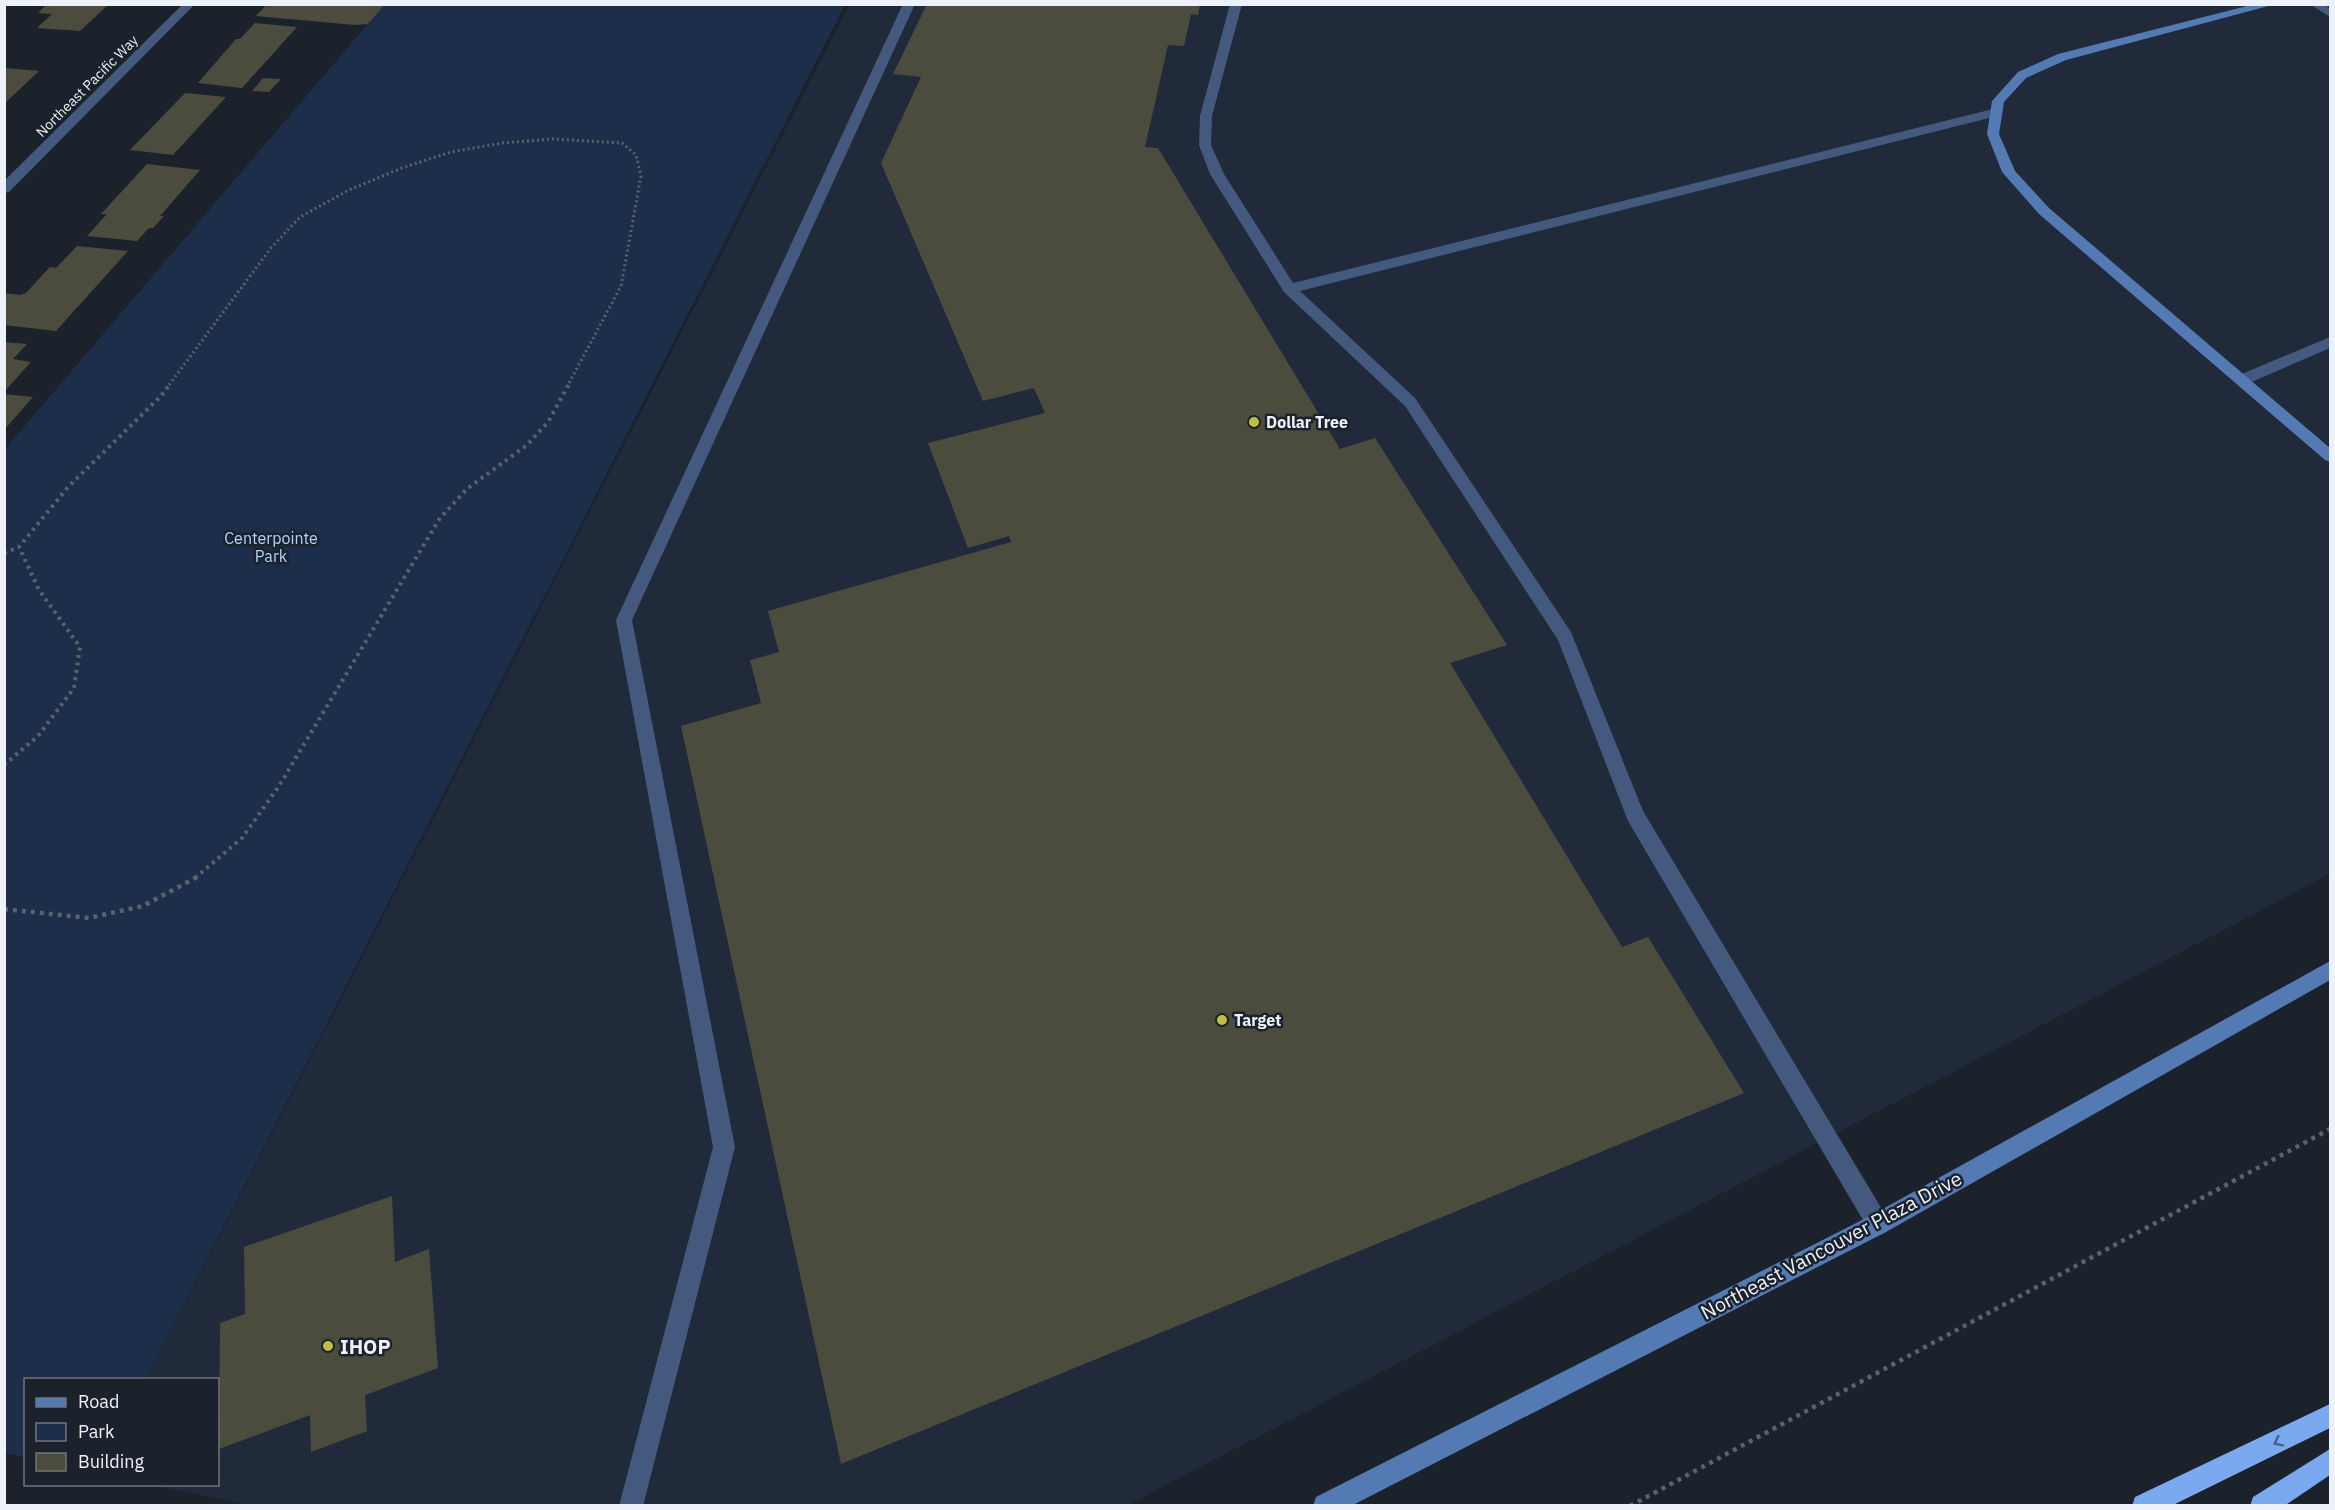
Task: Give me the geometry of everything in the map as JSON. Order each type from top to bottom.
[{"type":"highway","points":[[2144,1506],[2331,1416]]},
{"type":"highway","points":[[2262,1506],[2331,1461]]},
{"type":"street","name":"Northeast Pacific Way","points":[[4,189],[190,4]]},
{"type":"street","points":[[631,1506],[724,1147],[624,620],[909,4]]},
{"type":"street","points":[[1236,4],[1206,116],[1204,145],[1217,174],[1289,289],[1410,402],[1565,638],[1635,815],[1878,1224]]},
{"type":"street","points":[[2271,4],[2062,57],[2022,75],[1998,101],[1993,134],[2009,172],[2044,211],[2331,456]]},
{"type":"street","points":[[2316,4],[2331,14]]},
{"type":"street","points":[[1289,289],[1997,112]]},
{"type":"street","points":[[2242,380],[2331,342]]},
{"type":"street","name":"Northeast Vancouver Plaza Drive","points":[[1324,1506],[1878,1224],[2331,970]]},
{"type":"path","points":[[4,553],[19,547],[68,487],[161,396],[271,248],[300,217],[349,190],[402,168],[451,152],[502,143],[553,140],[622,143],[636,155],[641,176],[621,286],[548,422],[527,445],[468,488],[440,518],[279,786],[242,838],[196,878],[143,906],[89,918],[4,909]]},
{"type":"path","points":[[4,765],[38,736],[74,688],[80,647],[39,590],[19,547]]},
{"type":"path","points":[[1630,1506],[2331,1130]]},
{"type":"shaded area","points":[[849,5],[2330,5],[2330,874],[1128,1505],[249,1505],[157,1486],[219,1486],[219,1378],[147,1378]]},
{"type":"green space","name":"Centerpointe Park","points":[[384,5],[845,5],[147,1378],[24,1378],[24,1457],[5,1453],[5,449]]},
{"type":"building","points":[[47,4],[109,4],[80,31],[37,28],[52,14],[38,13]]},
{"type":"building","points":[[267,4],[385,4],[368,24],[355,25],[256,16]]},
{"type":"building","name":"Target","points":[[927,4],[1200,4],[1198,15],[1191,14],[1184,46],[1168,45],[1145,147],[1158,148],[1340,449],[1375,438],[1507,645],[1450,663],[1622,947],[1648,937],[1744,1093],[841,1464],[681,726],[761,703],[750,660],[779,652],[768,611],[1011,542],[1009,536],[968,548],[928,443],[1045,413],[1034,388],[983,401],[881,163],[921,77],[893,74]]},
{"type":"building","points":[[255,23],[297,27],[242,88],[198,83],[236,39],[240,39]]},
{"type":"building","points":[[4,68],[39,71],[4,104]]},
{"type":"building","points":[[263,78],[281,79],[269,92],[252,91]]},
{"type":"building","points":[[185,93],[226,97],[173,155],[130,150]]},
{"type":"building","points":[[147,164],[200,170],[160,216],[164,216],[137,241],[87,236],[107,214],[101,214]]},
{"type":"building","points":[[77,246],[128,251],[56,331],[4,325],[4,293],[20,295],[26,293],[50,267],[56,268]]},
{"type":"building","points":[[4,342],[27,344],[13,359],[31,362],[4,392]]},
{"type":"building","points":[[4,394],[33,397],[4,430]]},
{"type":"building","name":"IHOP","points":[[392,1196],[395,1262],[429,1249],[438,1368],[365,1395],[367,1431],[311,1452],[310,1415],[219,1449],[220,1323],[245,1314],[244,1247]]},
{"type":"place","name":"Dollar Tree","points":[[1254,422]]},
{"type":"place","name":"Target","points":[[1222,1020]]},
{"type":"place","name":"IHOP","points":[[328,1346]]}]
